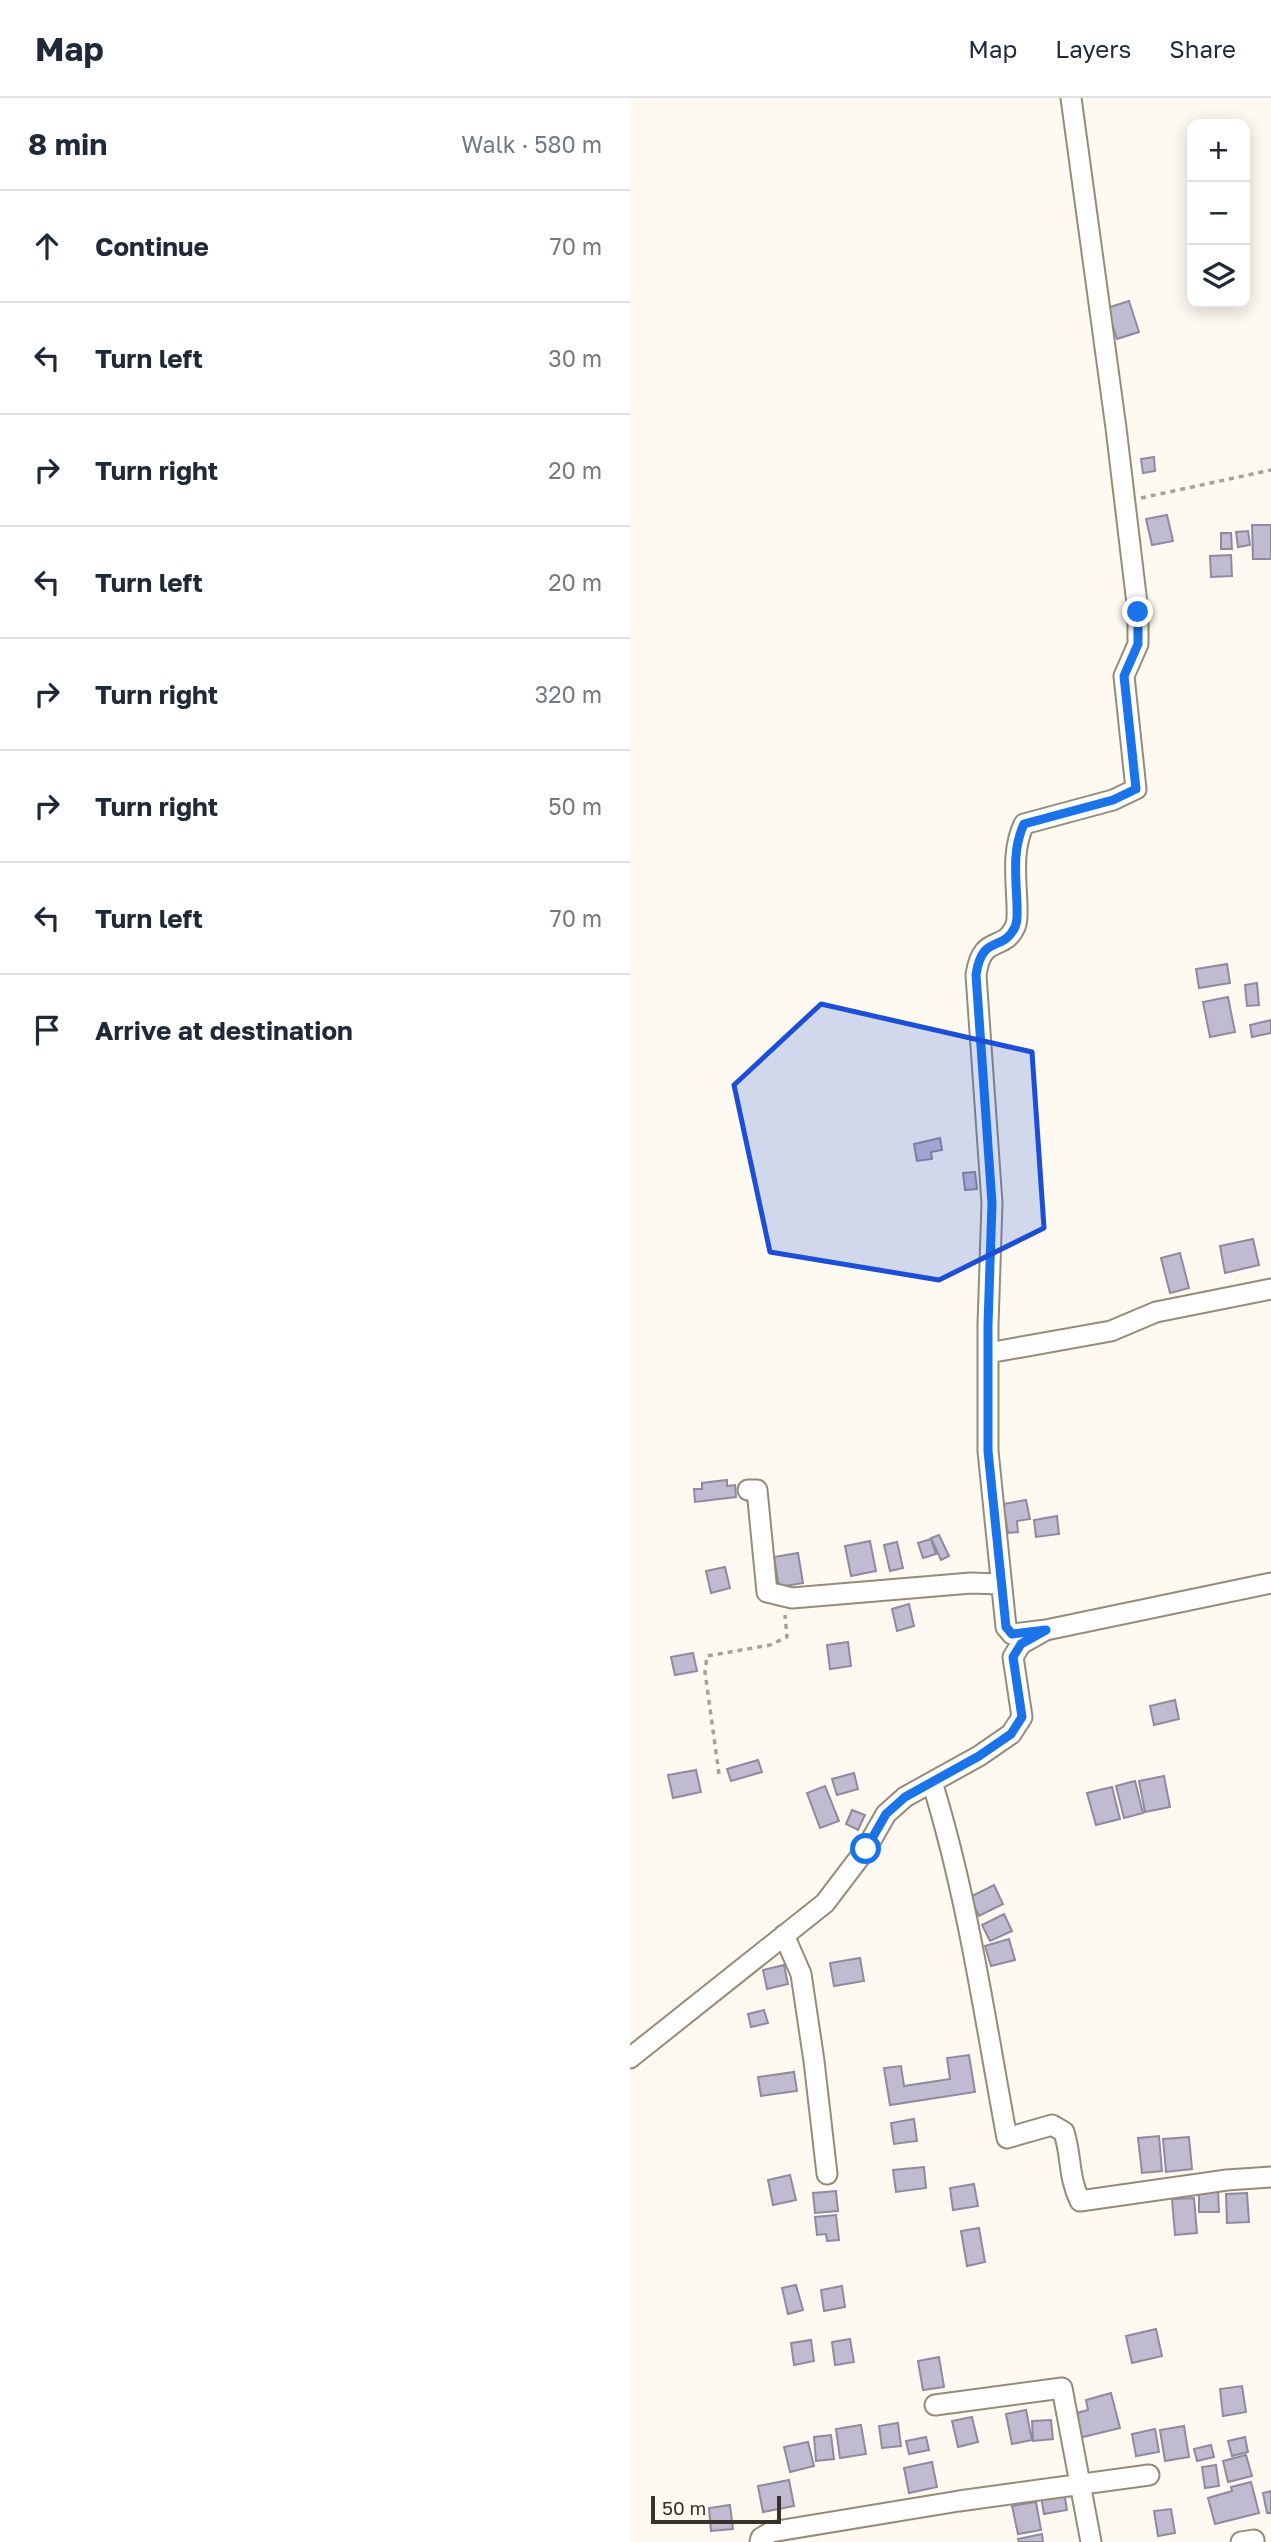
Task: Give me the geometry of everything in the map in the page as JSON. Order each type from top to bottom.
[{"type":"street","points":[[1071,98],[1138,612],[1138,644],[1124,676],[1136,789],[1113,800],[1024,824],[1016,841],[1017,925],[1008,938],[989,946],[979,957],[976,975],[992,1203],[988,1451],[1000,1584],[1006,1627],[1012,1634],[1046,1630],[1271,1583]]},
{"type":"street","points":[[988,1353],[1111,1331],[1156,1312],[1271,1289]]},
{"type":"street","points":[[747,1490],[757,1490],[767,1592],[792,1598],[971,1583],[1000,1584]]},
{"type":"street","points":[[630,2058],[825,1903],[866,1849],[886,1814],[905,1797],[1011,1734],[1022,1717],[1013,1657],[1021,1644],[1046,1630]]},
{"type":"street","points":[[932,1782],[944,1822],[983,1999],[1007,2138],[1052,2125],[1065,2132],[1070,2149],[1071,2183],[1080,2201],[1227,2180],[1271,2177]]},
{"type":"street","points":[[784,1935],[801,1974],[827,2174]]},
{"type":"street","points":[[936,2405],[1062,2388],[1091,2542]]},
{"type":"street","points":[[761,2542],[761,2538],[771,2532],[959,2501],[1149,2475]]},
{"type":"street","points":[[1241,2542],[1254,2542]]},
{"type":"path","points":[[1125,501],[1271,470]]},
{"type":"path","points":[[719,1774],[705,1672],[707,1656],[770,1645],[787,1637],[785,1607],[792,1598]]},
{"type":"highlighted area","points":[[821,1004],[1032,1052],[1044,1228],[939,1280],[770,1252],[734,1085]]},
{"type":"building","points":[[1129,301],[1139,332],[1117,339],[1107,308]]},
{"type":"building","points":[[1154,457],[1155,471],[1143,473],[1141,459]]},
{"type":"building","points":[[1167,515],[1173,541],[1152,545],[1146,519]]},
{"type":"building","points":[[1252,525],[1271,525],[1271,559],[1253,559]]},
{"type":"building","points":[[1248,531],[1250,545],[1238,547],[1236,532]]},
{"type":"building","points":[[1221,533],[1231,533],[1232,549],[1221,549]]},
{"type":"building","points":[[1231,555],[1232,576],[1211,577],[1210,556]]},
{"type":"building","points":[[1227,964],[1230,983],[1199,988],[1196,969]]},
{"type":"building","points":[[1257,983],[1259,1005],[1247,1006],[1245,985]]},
{"type":"building","points":[[1228,997],[1235,1032],[1210,1037],[1203,1002]]},
{"type":"building","points":[[1271,1020],[1271,1033],[1252,1037],[1250,1025]]},
{"type":"building","points":[[940,1138],[942,1150],[931,1152],[932,1159],[917,1161],[914,1144]]},
{"type":"building","points":[[975,1172],[977,1189],[965,1190],[963,1173]]},
{"type":"building","points":[[1253,1239],[1259,1265],[1225,1273],[1220,1246]]},
{"type":"building","points":[[1180,1253],[1189,1288],[1170,1293],[1161,1258]]},
{"type":"building","points":[[727,1480],[727,1486],[735,1485],[736,1497],[695,1502],[694,1489],[702,1489],[702,1483]]},
{"type":"building","points":[[1026,1500],[1030,1519],[1017,1521],[1018,1532],[1008,1533],[1003,1504]]},
{"type":"building","points":[[1057,1516],[1059,1534],[1036,1537],[1034,1520]]},
{"type":"building","points":[[939,1535],[949,1556],[941,1560],[931,1538]]},
{"type":"building","points":[[931,1539],[936,1554],[923,1558],[918,1543]]},
{"type":"building","points":[[870,1541],[876,1571],[851,1576],[845,1546]]},
{"type":"building","points":[[897,1542],[903,1568],[890,1571],[884,1545]]},
{"type":"building","points":[[798,1553],[803,1583],[779,1587],[774,1557]]},
{"type":"building","points":[[725,1567],[730,1588],[711,1593],[706,1571]]},
{"type":"building","points":[[909,1604],[914,1626],[897,1631],[892,1609]]},
{"type":"building","points":[[848,1642],[851,1666],[830,1669],[827,1645]]},
{"type":"building","points":[[693,1653],[697,1671],[675,1675],[671,1657]]},
{"type":"building","points":[[1175,1700],[1179,1719],[1154,1725],[1150,1706]]},
{"type":"building","points":[[758,1760],[762,1772],[731,1781],[727,1769]]},
{"type":"building","points":[[696,1770],[701,1792],[673,1798],[668,1775]]},
{"type":"building","points":[[854,1773],[858,1789],[837,1795],[832,1779]]},
{"type":"building","points":[[1164,1776],[1170,1807],[1145,1812],[1139,1781]]},
{"type":"building","points":[[1135,1781],[1143,1813],[1124,1818],[1116,1786]]},
{"type":"building","points":[[825,1786],[839,1821],[820,1828],[807,1793]]},
{"type":"building","points":[[1112,1787],[1120,1819],[1096,1825],[1087,1793]]},
{"type":"building","points":[[852,1810],[865,1815],[858,1830],[846,1824]]},
{"type":"building","points":[[994,1885],[1003,1904],[979,1916],[970,1897]]},
{"type":"building","points":[[1004,1914],[1012,1931],[990,1941],[982,1925]]},
{"type":"building","points":[[1009,1939],[1015,1960],[991,1966],[985,1946]]},
{"type":"building","points":[[860,1958],[864,1981],[834,1986],[830,1963]]},
{"type":"building","points":[[784,1965],[788,1984],[767,1989],[763,1970]]},
{"type":"building","points":[[764,2010],[768,2023],[751,2027],[748,2014]]},
{"type":"building","points":[[969,2055],[975,2092],[890,2105],[884,2068],[901,2066],[904,2086],[950,2079],[947,2058]]},
{"type":"building","points":[[794,2072],[797,2091],[761,2096],[758,2077]]},
{"type":"building","points":[[914,2119],[917,2141],[894,2144],[891,2123]]},
{"type":"building","points":[[1159,2136],[1162,2171],[1142,2173],[1138,2138]]},
{"type":"building","points":[[1189,2137],[1192,2169],[1166,2172],[1163,2139]]},
{"type":"building","points":[[924,2167],[926,2188],[896,2192],[893,2170]]},
{"type":"building","points":[[790,2175],[796,2200],[773,2205],[768,2180]]},
{"type":"building","points":[[974,2184],[978,2206],[953,2210],[950,2188]]},
{"type":"building","points":[[836,2191],[838,2211],[815,2213],[813,2193]]},
{"type":"building","points":[[1218,2191],[1219,2212],[1199,2212],[1199,2192]]},
{"type":"building","points":[[1247,2193],[1249,2222],[1227,2223],[1226,2194]]},
{"type":"building","points":[[1194,2198],[1197,2233],[1175,2235],[1172,2199]]},
{"type":"building","points":[[836,2215],[839,2240],[827,2241],[826,2234],[817,2235],[815,2217]]},
{"type":"building","points":[[979,2228],[985,2262],[967,2266],[961,2231]]},
{"type":"building","points":[[796,2285],[803,2310],[788,2314],[782,2288]]},
{"type":"building","points":[[842,2286],[845,2307],[824,2311],[821,2290]]},
{"type":"building","points":[[1156,2329],[1162,2356],[1132,2363],[1126,2336]]},
{"type":"building","points":[[850,2339],[854,2362],[835,2365],[832,2342]]},
{"type":"building","points":[[811,2340],[814,2361],[794,2365],[791,2343]]},
{"type":"building","points":[[939,2357],[944,2387],[923,2390],[918,2361]]},
{"type":"building","points":[[1242,2386],[1246,2412],[1223,2416],[1220,2389]]},
{"type":"building","points":[[1111,2393],[1120,2428],[1075,2439],[1069,2415],[1088,2410],[1086,2400]]},
{"type":"building","points":[[1026,2410],[1032,2440],[1012,2444],[1006,2414]]},
{"type":"building","points":[[972,2417],[978,2442],[958,2447],[952,2421]]},
{"type":"building","points":[[1051,2420],[1053,2439],[1033,2441],[1032,2421]]},
{"type":"building","points":[[898,2423],[901,2446],[882,2448],[879,2426]]},
{"type":"building","points":[[861,2425],[866,2454],[840,2458],[836,2429]]},
{"type":"building","points":[[1184,2426],[1189,2457],[1165,2461],[1160,2430]]},
{"type":"building","points":[[1155,2429],[1159,2452],[1136,2456],[1132,2434]]},
{"type":"building","points":[[831,2435],[834,2459],[816,2461],[814,2437]]},
{"type":"building","points":[[926,2437],[929,2450],[909,2454],[906,2441]]},
{"type":"building","points":[[1245,2437],[1248,2452],[1232,2456],[1228,2441]]},
{"type":"building","points":[[808,2442],[814,2466],[790,2472],[784,2447]]},
{"type":"building","points":[[1211,2445],[1214,2457],[1197,2461],[1194,2449]]},
{"type":"building","points":[[1246,2455],[1252,2476],[1228,2482],[1223,2461]]},
{"type":"building","points":[[932,2462],[937,2487],[909,2493],[904,2468]]},
{"type":"building","points":[[1216,2465],[1219,2486],[1205,2488],[1202,2467]]},
{"type":"building","points":[[789,2480],[794,2506],[763,2512],[758,2486]]},
{"type":"building","points":[[1251,2482],[1259,2513],[1215,2524],[1208,2498],[1232,2491],[1231,2487]]},
{"type":"building","points":[[1271,2491],[1271,2513],[1267,2513],[1263,2493]]},
{"type":"building","points":[[1064,2492],[1067,2510],[1044,2514],[1041,2496]]},
{"type":"building","points":[[1036,2502],[1041,2530],[1018,2534],[1012,2506]]},
{"type":"building","points":[[730,2505],[733,2529],[711,2531],[709,2508]]},
{"type":"building","points":[[1171,2509],[1175,2533],[1158,2536],[1154,2511]]},
{"type":"building","points":[[1042,2534],[1043,2542],[1019,2542],[1018,2539]]},
{"type":"route","points":[[866,1849],[886,1814],[905,1797],[979,1756],[1011,1734],[1022,1717],[1013,1657],[1021,1644],[1046,1630],[1012,1634],[1006,1627],[998,1564],[988,1451],[992,1203],[976,975],[979,957],[989,946],[1008,938],[1017,925],[1016,841],[1024,824],[1113,800],[1136,789],[1124,676],[1138,644],[1138,612]]}]
